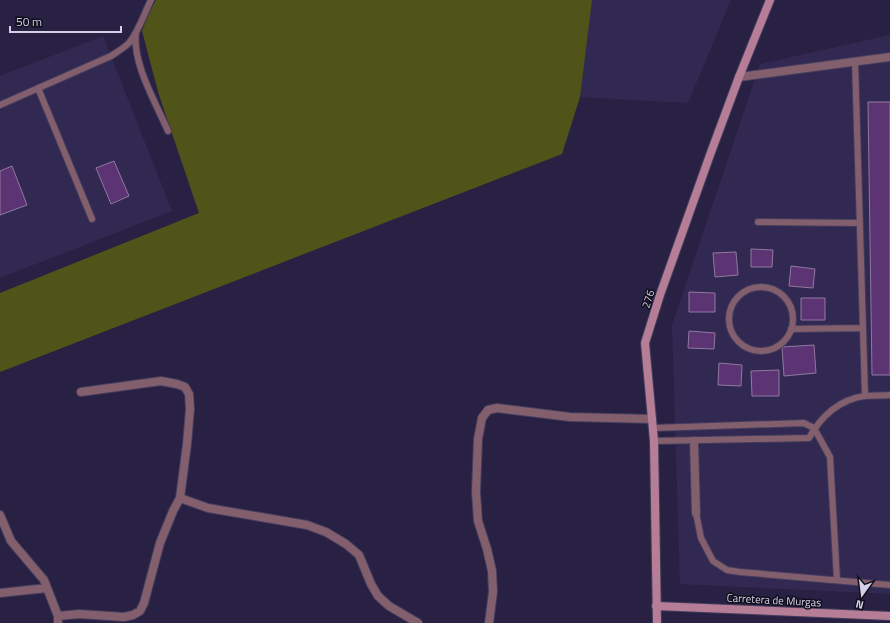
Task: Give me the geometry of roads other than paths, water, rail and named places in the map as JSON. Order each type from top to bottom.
[{"type":"main road","name":"276","points":[[657,623],[654,441],[645,343],[660,295],[739,77],[770,0]]},
{"type":"main road","name":"Carretera de Murgas","points":[[656,606],[890,616]]},
{"type":"street","points":[[739,77],[890,57]]},
{"type":"street","points":[[0,515],[11,541],[44,580],[58,619],[79,614],[124,617],[133,615],[140,611],[144,603],[160,543],[180,498],[185,466],[190,409],[189,394],[184,387],[161,381],[81,392]]},
{"type":"street","points":[[489,623],[493,592],[492,570],[478,521],[476,492],[478,438],[482,418],[488,410],[496,408],[570,417],[652,424]]},
{"type":"street","points":[[694,441],[696,513]]},
{"type":"street","points":[[180,498],[208,508],[307,524],[326,532],[360,554],[371,584],[378,596],[388,606],[418,623]]},
{"type":"street","points":[[0,593],[47,588]]},
{"type":"lane","points":[[0,104],[111,56],[128,43],[137,29],[151,0]]},
{"type":"lane","points":[[137,29],[135,43],[139,65],[168,131]]},
{"type":"lane","points":[[855,61],[865,396]]},
{"type":"lane","points":[[38,88],[92,219]]},
{"type":"lane","points":[[758,222],[860,224]]},
{"type":"lane","points":[[753,287],[765,287],[775,290],[784,296],[790,304],[793,314],[793,324],[791,330],[784,342],[775,348],[765,351],[745,347],[737,340],[731,331],[729,320],[730,309],[735,299],[743,292],[753,287]]},
{"type":"lane","points":[[791,330],[863,328]]},
{"type":"lane","points":[[654,441],[809,438],[814,428],[832,409],[847,400],[865,396],[890,395]]},
{"type":"lane","points":[[652,424],[804,423],[814,428],[830,457],[837,580]]},
{"type":"lane","points":[[696,513],[701,538],[713,562],[728,570],[890,585]]}]
